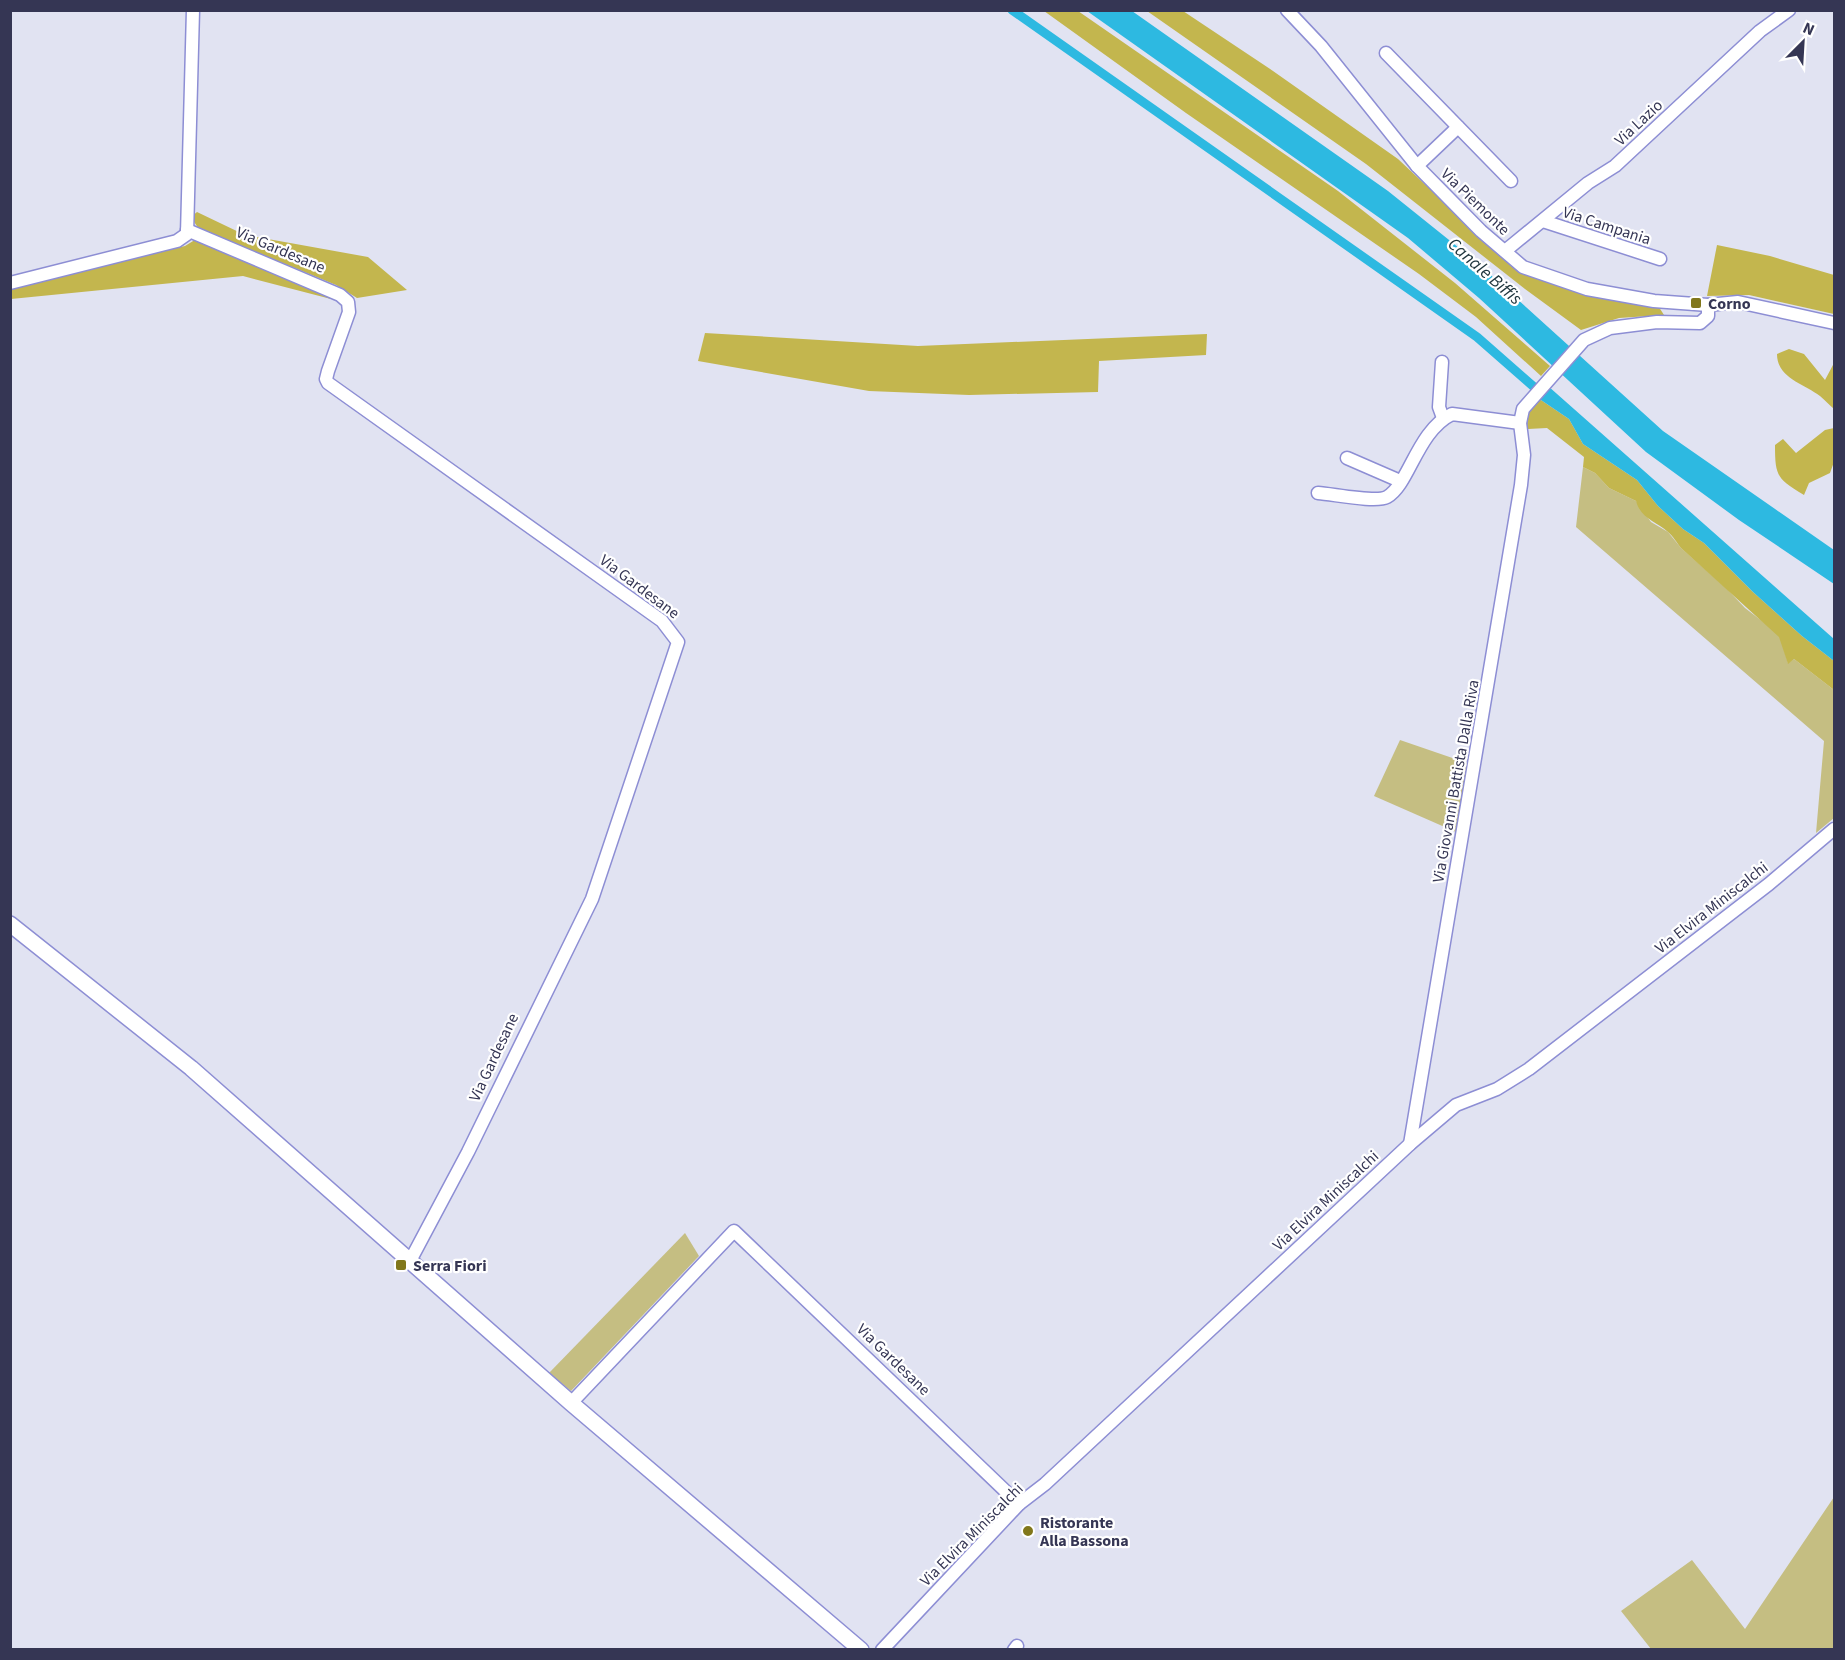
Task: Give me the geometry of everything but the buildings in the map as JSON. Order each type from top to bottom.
[{"type":"main road","points":[[10,924],[191,1068],[571,1403],[861,1650]]},
{"type":"street","points":[[10,283],[177,241],[187,234],[193,10]]},
{"type":"street","name":"Via Piemonte","points":[[1287,10],[1321,46],[1417,166],[1523,267],[1587,289],[1654,301],[1708,305],[1738,302],[1834,323]]},
{"type":"street","name":"Via Lazio","points":[[1505,251],[1588,183],[1615,166],[1760,31],[1789,10]]},
{"type":"street","points":[[1386,53],[1511,181]]},
{"type":"street","points":[[1417,166],[1458,127]]},
{"type":"street","name":"Via Campania","points":[[1543,221],[1660,259]]},
{"type":"street","name":"Via Gardesane","points":[[187,230],[340,295],[348,302],[350,312],[328,371],[326,379],[328,383],[662,621],[673,632],[678,642],[592,899],[468,1152],[410,1261]]},
{"type":"street","points":[[1318,493],[1376,499],[1387,497],[1400,481],[1423,440],[1443,418],[1458,414],[1520,423],[1523,409],[1576,347],[1593,334],[1610,328],[1657,322],[1700,323],[1708,316],[1708,305]]},
{"type":"street","points":[[1442,362],[1439,407],[1443,418]]},
{"type":"street","name":"Via Giovanni Battista Dalla Riva","points":[[1410,1144],[1521,485],[1524,455],[1520,423]]},
{"type":"street","points":[[1347,458],[1400,481]]},
{"type":"street","name":"Via Elvira Miniscalchi","points":[[882,1650],[1019,1504],[1045,1484],[1410,1144],[1456,1105],[1497,1089],[1529,1069],[1769,884],[1834,829]]},
{"type":"street","name":"Via Gardesane","points":[[571,1403],[735,1231],[1019,1504]]},
{"type":"shaded area","points":[[1044,11],[1078,11],[1338,191],[1455,283],[1550,366],[1541,376],[1476,317],[1419,274],[1186,113]]},
{"type":"shaded area","points":[[1147,11],[1183,11],[1273,71],[1398,159],[1481,237],[1522,270],[1657,304],[1664,315],[1619,318],[1581,330],[1366,164]]},
{"type":"shaded area","points":[[197,212],[245,235],[368,257],[407,290],[357,298],[336,285],[202,234],[191,217]]},
{"type":"shaded area","points":[[198,238],[337,297],[331,299],[243,276],[11,299],[10,286],[185,246]]},
{"type":"shaded area","points":[[1717,245],[1770,256],[1834,275],[1834,314],[1749,295],[1707,296]]},
{"type":"shaded area","points":[[705,333],[918,346],[1207,334],[1206,355],[1099,361],[1098,392],[969,395],[869,391],[698,361]]},
{"type":"shaded area","points":[[1789,349],[1804,354],[1825,380],[1834,363],[1834,409],[1820,396],[1792,380],[1781,369],[1777,354]]},
{"type":"shaded area","points":[[1538,398],[1569,419],[1583,444],[1637,480],[1658,506],[1683,529],[1704,543],[1753,592],[1834,661],[1834,690],[1794,659],[1788,664],[1779,637],[1681,548],[1670,534],[1645,516],[1636,501],[1609,488],[1595,473],[1583,467],[1584,457],[1547,428],[1528,429],[1525,419]]},
{"type":"shaded area","points":[[1834,428],[1834,462],[1830,473],[1809,483],[1804,495],[1779,476],[1775,445],[1783,439],[1796,453],[1825,430]]},
{"type":"shaded area","points":[[1583,467],[1595,473],[1609,488],[1636,501],[1651,522],[1668,532],[1681,548],[1745,608],[1771,628],[1780,637],[1788,663],[1794,659],[1834,690],[1834,818],[1816,833],[1824,741],[1576,527]]},
{"type":"shaded area","points":[[1400,740],[1467,763],[1456,832],[1374,796]]},
{"type":"shaded area","points":[[685,1233],[699,1256],[571,1391],[549,1373]]},
{"type":"shaded area","points":[[1834,1497],[1834,1649],[1651,1649],[1621,1611],[1692,1560],[1745,1629]]},
{"type":"water","name":"Canale Biffis","points":[[1087,11],[1132,11],[1388,191],[1474,260],[1663,431],[1834,550],[1834,584],[1739,520],[1646,452],[1479,298],[1408,238]]},
{"type":"water","points":[[1548,386],[1834,639],[1834,661],[1753,592],[1704,543],[1683,529],[1658,506],[1637,480],[1583,444],[1569,419],[1538,398]]},
{"type":"waterway","points":[[1012,10],[1477,337],[1542,394]]},
{"type":"place","name":"Corno","points":[[1696,303]]},
{"type":"place","name":"Serra Fiori","points":[[401,1265]]},
{"type":"place","name":"Ristorante Alla Bassona","points":[[1028,1531]]}]
